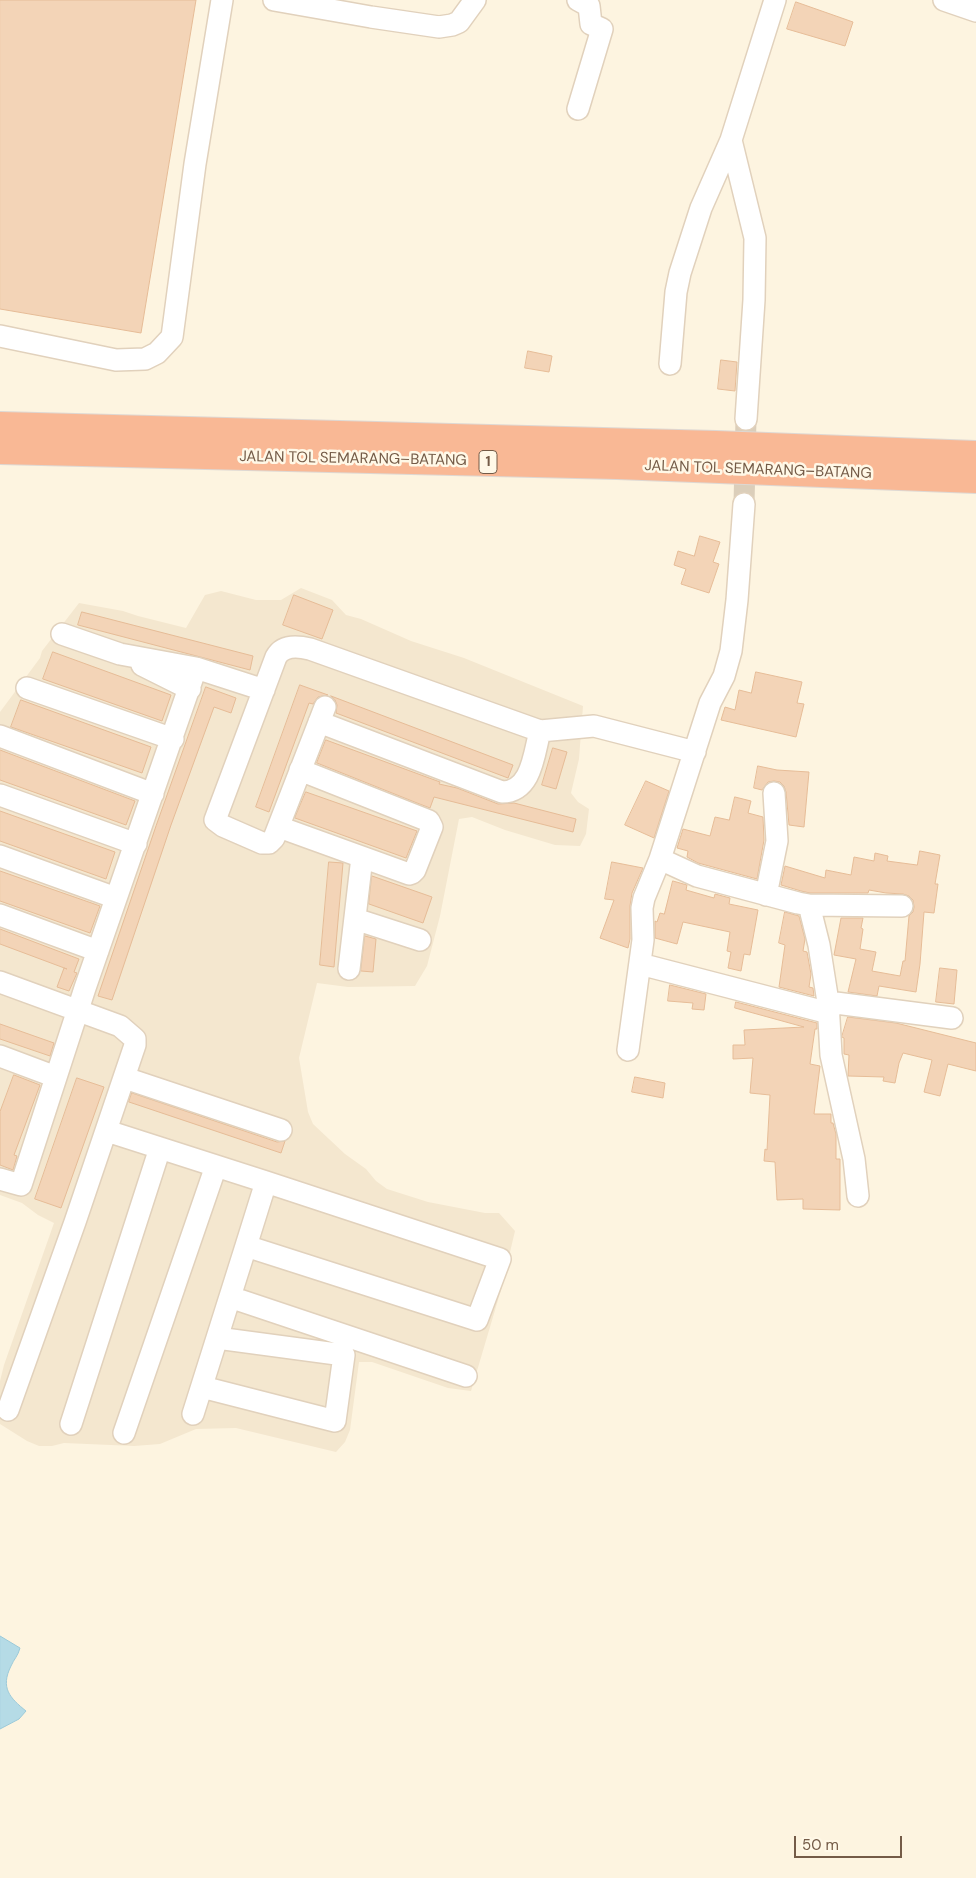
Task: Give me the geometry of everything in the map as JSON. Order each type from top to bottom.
[{"type":"highway","name":"JALAN TOL SEMARANG–BATANG","points":[[0,426],[716,445],[976,455]]},
{"type":"highway","name":"JALAN TOL SEMARANG–BATANG","points":[[0,450],[617,465],[976,479]]},
{"type":"street","points":[[0,336],[116,360],[145,359],[157,353],[172,337],[194,164],[222,0]]},
{"type":"street","points":[[274,0],[371,18],[439,27],[459,22],[475,0]]},
{"type":"street","points":[[578,0],[589,6],[591,24],[602,29],[578,109]]},
{"type":"street","points":[[670,364],[676,292],[680,273],[701,208],[732,140],[775,0]]},
{"type":"street","points":[[944,0],[976,12]]},
{"type":"street","points":[[732,140],[755,238],[754,300],[746,418]]},
{"type":"street","points":[[628,1050],[643,940],[643,903],[660,859],[710,703],[724,676],[730,651],[737,600],[744,504]]},
{"type":"street","points":[[62,634],[120,654],[190,689]]},
{"type":"street","points":[[540,731],[527,779],[517,789],[502,792],[322,714],[279,827],[274,838],[269,843],[262,843],[223,826],[215,820],[279,652],[290,647],[304,647],[540,731],[594,726],[695,752]]},
{"type":"street","points":[[120,654],[196,668],[264,690]]},
{"type":"street","points":[[0,1178],[22,1185],[78,1010],[196,668]]},
{"type":"street","points":[[26,688],[172,739]]},
{"type":"street","points":[[0,736],[153,794]]},
{"type":"street","points":[[279,827],[409,874],[412,874],[432,827],[431,823],[300,770]]},
{"type":"street","points":[[766,895],[777,840],[774,793]]},
{"type":"street","points":[[0,795],[136,844]]},
{"type":"street","points":[[0,856],[116,898]]},
{"type":"street","points":[[349,969],[362,857]]},
{"type":"street","points":[[660,859],[697,876],[766,895],[809,904],[902,906]]},
{"type":"street","points":[[809,904],[819,945],[828,1008],[832,1055],[854,1159],[858,1196]]},
{"type":"street","points":[[0,915],[98,951]]},
{"type":"street","points":[[355,919],[420,940]]},
{"type":"street","points":[[640,964],[828,1008],[952,1018]]},
{"type":"street","points":[[0,982],[120,1026],[135,1038],[135,1046],[107,1131],[8,1410]]},
{"type":"street","points":[[2,1063],[56,1078]]},
{"type":"street","points":[[125,1078],[281,1130]]},
{"type":"street","points":[[107,1131],[500,1259],[477,1320],[246,1246]]},
{"type":"street","points":[[71,1424],[160,1148]]},
{"type":"street","points":[[124,1433],[216,1166]]},
{"type":"street","points":[[193,1414],[266,1182]]},
{"type":"street","points":[[230,1297],[345,1345],[466,1376]]},
{"type":"street","points":[[217,1338],[345,1345]]},
{"type":"street","points":[[202,1387],[335,1421],[345,1345]]},
{"type":"shaded area","points":[[301,588],[332,600],[346,615],[361,619],[411,641],[464,658],[583,706],[579,759],[571,793],[578,802],[589,809],[586,834],[580,846],[555,845],[505,830],[472,817],[459,819],[440,916],[427,966],[415,986],[348,987],[317,983],[299,1058],[308,1112],[313,1124],[345,1154],[366,1169],[376,1181],[387,1189],[428,1202],[485,1213],[499,1213],[515,1231],[501,1290],[471,1391],[448,1388],[372,1362],[359,1362],[350,1430],[345,1442],[336,1452],[236,1428],[196,1429],[160,1444],[134,1446],[64,1443],[52,1446],[39,1446],[27,1441],[0,1424],[0,1381],[4,1365],[54,1223],[38,1215],[22,1203],[0,1195],[0,712],[40,658],[42,651],[79,603],[123,611],[186,628],[205,595],[221,591],[256,600],[281,600]]},
{"type":"water","points":[[0,1636],[20,1648],[6,1680],[11,1697],[26,1711],[19,1719],[0,1729]]},
{"type":"building","points":[[0,0],[196,0],[141,333],[0,309]]},
{"type":"building","points":[[796,2],[853,22],[845,46],[787,29]]},
{"type":"building","points":[[528,351],[552,356],[549,372],[525,368]]},
{"type":"building","points":[[721,360],[737,362],[735,391],[718,389]]},
{"type":"building","points":[[700,536],[720,542],[713,562],[719,564],[709,593],[681,584],[686,569],[674,565],[678,551],[694,556]]},
{"type":"building","points":[[294,595],[333,610],[322,639],[283,625]]},
{"type":"building","points":[[82,612],[253,656],[250,670],[78,625]]},
{"type":"building","points":[[53,652],[171,695],[162,721],[43,679]]},
{"type":"building","points":[[756,672],[802,682],[797,703],[804,704],[796,737],[721,720],[725,707],[735,710],[739,690],[751,693]]},
{"type":"building","points":[[300,685],[328,695],[318,697],[313,704],[309,703],[269,812],[256,807]]},
{"type":"building","points":[[206,687],[236,698],[231,713],[214,707],[171,825],[112,1000],[98,996],[156,826]]},
{"type":"building","points":[[331,696],[513,765],[508,778],[336,713],[337,705]]},
{"type":"building","points":[[21,700],[151,747],[142,773],[11,727]]},
{"type":"building","points":[[326,740],[440,782],[439,784],[457,788],[498,804],[514,803],[576,819],[573,832],[434,797],[430,808],[317,763]]},
{"type":"building","points":[[553,748],[567,752],[556,789],[542,785]]},
{"type":"building","points":[[0,750],[135,801],[126,825],[0,780]]},
{"type":"building","points":[[758,766],[777,770],[809,772],[804,827],[789,825],[786,792],[780,782],[768,782],[762,790],[754,788]]},
{"type":"building","points":[[646,781],[669,791],[654,838],[625,825]]},
{"type":"building","points":[[306,792],[417,831],[406,858],[295,818]]},
{"type":"building","points":[[735,797],[751,801],[748,813],[763,817],[764,840],[757,879],[698,863],[687,857],[688,851],[677,848],[683,829],[710,836],[715,817],[729,820]]},
{"type":"building","points":[[0,811],[115,852],[106,879],[0,841]]},
{"type":"building","points":[[920,851],[940,855],[935,884],[938,884],[934,913],[924,912],[916,992],[879,986],[877,996],[848,992],[856,959],[834,955],[841,918],[863,918],[860,949],[876,952],[872,971],[900,976],[903,961],[905,961],[909,916],[913,912],[914,907],[913,900],[903,894],[869,890],[868,893],[810,893],[801,891],[781,885],[785,866],[825,878],[826,870],[851,875],[854,857],[874,861],[875,853],[888,856],[887,861],[917,865]]},
{"type":"building","points":[[329,862],[343,863],[334,967],[320,965]]},
{"type":"building","points":[[612,862],[643,868],[632,893],[628,948],[600,938],[614,900],[605,899]]},
{"type":"building","points":[[0,871],[100,906],[90,933],[0,901]]},
{"type":"building","points":[[372,876],[432,897],[423,923],[369,904]]},
{"type":"building","points":[[673,881],[687,885],[686,890],[714,898],[715,894],[730,898],[729,904],[758,910],[750,955],[744,954],[741,971],[728,968],[731,952],[727,951],[730,932],[683,922],[677,944],[655,938],[655,921],[657,922],[660,913],[664,914]]},
{"type":"building","points":[[785,912],[799,916],[805,939],[803,951],[807,952],[811,974],[809,987],[813,988],[814,996],[779,987],[785,945],[779,943]]},
{"type":"building","points":[[0,929],[79,959],[74,972],[77,973],[69,991],[57,987],[64,968],[67,969],[0,944]]},
{"type":"building","points":[[365,936],[376,939],[373,972],[361,971]]},
{"type":"building","points":[[940,968],[957,970],[954,1004],[936,1002]]},
{"type":"building","points":[[670,985],[706,994],[704,1010],[692,1009],[693,1003],[668,1001]]},
{"type":"building","points":[[736,1002],[817,1023],[810,1064],[820,1066],[814,1114],[831,1114],[831,1123],[833,1123],[836,1134],[836,1159],[840,1159],[840,1210],[803,1209],[803,1199],[777,1200],[775,1162],[764,1161],[765,1149],[767,1150],[770,1095],[750,1093],[753,1058],[733,1059],[733,1045],[745,1045],[744,1030],[804,1027],[735,1008]]},
{"type":"building","points":[[848,1017],[896,1023],[976,1043],[976,1071],[948,1064],[940,1096],[924,1092],[932,1060],[903,1053],[895,1083],[883,1081],[884,1077],[848,1076],[849,1055],[844,1054],[844,1038],[842,1037]]},
{"type":"building","points":[[0,1024],[54,1043],[50,1056],[0,1039]]},
{"type":"building","points":[[14,1075],[40,1085],[14,1155],[17,1156],[13,1170],[0,1165],[0,1112]]},
{"type":"building","points":[[635,1077],[665,1083],[663,1098],[632,1092]]},
{"type":"building","points":[[77,1078],[104,1087],[61,1208],[35,1199]]},
{"type":"building","points":[[132,1093],[277,1142],[285,1141],[281,1153],[129,1102]]},
{"type":"tunnel","points":[[744,504],[746,419]]}]
